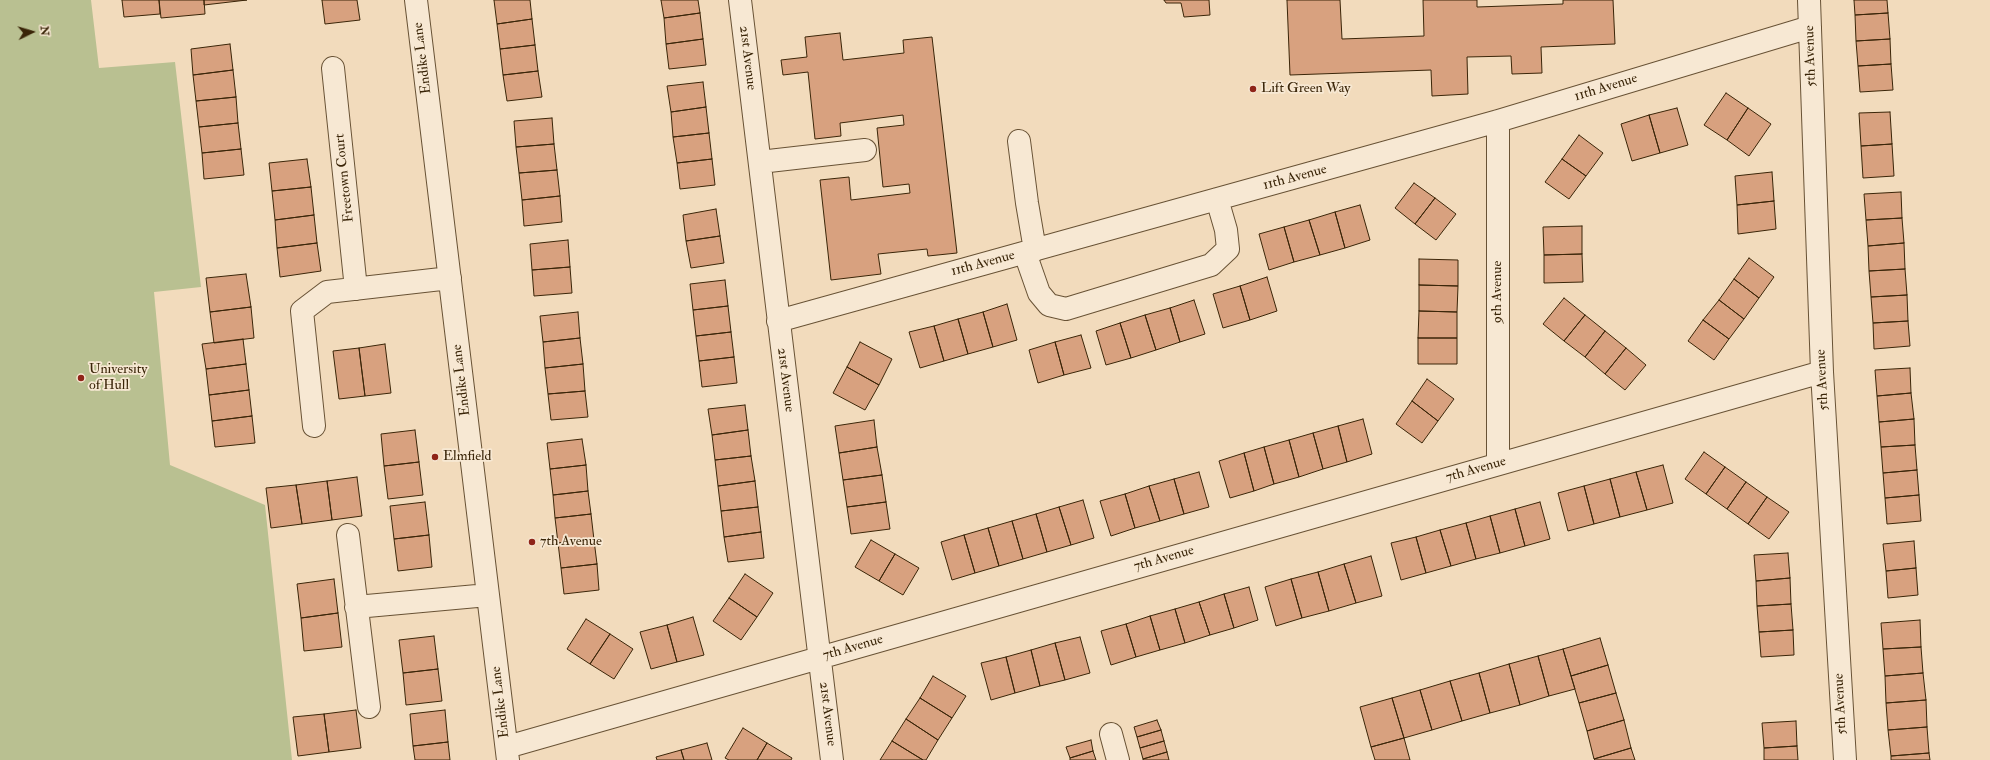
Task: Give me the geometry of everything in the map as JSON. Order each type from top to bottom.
[{"type":"street","name":"Endike Lane","points":[[416,0],[507,754]]},
{"type":"street","name":"21st Avenue","points":[[740,0],[832,760]]},
{"type":"street","name":"5th Avenue","points":[[1809,0],[1822,372],[1845,760]]},
{"type":"street","name":"11th Avenue","points":[[778,321],[1498,121],[1810,26]]},
{"type":"street","name":"Freetown Court","points":[[333,68],[356,289]]},
{"type":"street","name":"9th Avenue","points":[[1498,121],[1498,463]]},
{"type":"street","points":[[1019,141],[1030,251],[1039,293],[1049,305],[1066,309],[1211,265],[1228,249],[1226,230],[1217,199]]},
{"type":"street","points":[[760,162],[864,150]]},
{"type":"street","points":[[314,426],[302,311],[327,292],[450,278]]},
{"type":"street","name":"7th Avenue","points":[[507,754],[820,657],[1822,372]]},
{"type":"street","points":[[348,535],[369,706]]},
{"type":"street","points":[[356,608],[488,595]]},
{"type":"street","points":[[1111,734],[1118,760]]},
{"type":"green space","name":"University of Hull","points":[[0,0],[91,0],[99,68],[175,62],[201,287],[154,292],[170,465],[265,505],[292,760],[0,760]]},
{"type":"building","points":[[122,0],[159,0],[160,14],[124,17]]},
{"type":"building","points":[[159,0],[204,0],[205,14],[161,18]]},
{"type":"building","points":[[204,0],[247,0],[204,5]]},
{"type":"building","points":[[322,0],[357,0],[360,20],[325,24]]},
{"type":"building","points":[[494,0],[530,0],[532,19],[497,24]]},
{"type":"building","points":[[661,0],[698,0],[700,13],[664,18]]},
{"type":"building","points":[[1164,0],[1209,0],[1210,15],[1184,17],[1181,3],[1166,3]]},
{"type":"building","points":[[1287,0],[1340,0],[1342,39],[1424,36],[1423,0],[1477,0],[1477,7],[1563,4],[1563,0],[1613,0],[1615,44],[1541,47],[1542,73],[1512,74],[1511,56],[1467,57],[1468,94],[1432,96],[1431,70],[1290,75]]},
{"type":"building","points":[[1854,0],[1887,0],[1888,13],[1855,15]]},
{"type":"building","points":[[700,13],[703,39],[666,44],[664,18]]},
{"type":"building","points":[[1888,13],[1890,39],[1856,41],[1855,15]]},
{"type":"building","points":[[532,19],[535,45],[500,49],[497,24]]},
{"type":"building","points":[[840,33],[843,60],[904,53],[903,40],[932,37],[957,253],[928,256],[927,249],[878,254],[881,274],[831,280],[820,180],[849,177],[851,200],[910,193],[909,184],[883,187],[877,128],[904,125],[903,115],[840,123],[841,136],[815,139],[808,72],[783,75],[781,60],[807,57],[805,37]]},
{"type":"building","points":[[703,39],[706,65],[669,69],[666,44]]},
{"type":"building","points":[[1890,39],[1891,64],[1858,66],[1856,41]]},
{"type":"building","points":[[230,44],[233,70],[193,75],[191,49]]},
{"type":"building","points":[[535,45],[538,71],[503,75],[500,49]]},
{"type":"building","points":[[1891,64],[1893,90],[1860,92],[1858,66]]},
{"type":"building","points":[[233,70],[236,97],[196,101],[193,75]]},
{"type":"building","points":[[538,71],[542,97],[507,101],[503,75]]},
{"type":"building","points":[[703,82],[706,107],[671,112],[667,86]]},
{"type":"building","points":[[1726,93],[1748,108],[1727,140],[1704,125]]},
{"type":"building","points":[[236,97],[238,123],[199,127],[196,101]]},
{"type":"building","points":[[706,107],[709,133],[673,137],[671,112]]},
{"type":"building","points":[[1677,108],[1688,145],[1660,153],[1649,115]]},
{"type":"building","points":[[1748,108],[1771,124],[1749,156],[1727,140]]},
{"type":"building","points":[[1890,112],[1892,144],[1861,146],[1859,113]]},
{"type":"building","points":[[1649,115],[1660,153],[1632,161],[1621,124]]},
{"type":"building","points":[[552,118],[554,144],[516,147],[514,121]]},
{"type":"building","points":[[238,123],[241,149],[202,153],[199,127]]},
{"type":"building","points":[[709,133],[712,159],[677,163],[673,137]]},
{"type":"building","points":[[1579,135],[1603,153],[1586,176],[1562,159]]},
{"type":"building","points":[[554,144],[557,170],[519,173],[516,147]]},
{"type":"building","points":[[1892,144],[1894,176],[1863,178],[1861,146]]},
{"type":"building","points":[[241,149],[244,175],[204,179],[202,153]]},
{"type":"building","points":[[307,159],[311,187],[272,191],[269,163]]},
{"type":"building","points":[[712,159],[715,185],[680,189],[677,163]]},
{"type":"building","points":[[1562,159],[1586,176],[1569,199],[1545,182]]},
{"type":"building","points":[[557,170],[560,196],[522,200],[519,173]]},
{"type":"building","points":[[1772,172],[1774,201],[1737,205],[1735,176]]},
{"type":"building","points":[[1414,183],[1435,198],[1415,224],[1395,208]]},
{"type":"building","points":[[311,187],[314,215],[275,220],[272,191]]},
{"type":"building","points":[[1901,192],[1902,218],[1866,220],[1864,194]]},
{"type":"building","points":[[560,196],[562,222],[524,226],[522,200]]},
{"type":"building","points":[[1435,198],[1456,214],[1436,240],[1415,224]]},
{"type":"building","points":[[1774,201],[1776,229],[1738,234],[1737,205]]},
{"type":"building","points":[[1360,205],[1370,240],[1345,248],[1335,212]]},
{"type":"building","points":[[716,209],[720,236],[686,241],[683,215]]},
{"type":"building","points":[[1335,212],[1345,248],[1320,255],[1309,220]]},
{"type":"building","points":[[314,215],[317,243],[277,248],[275,220]]},
{"type":"building","points":[[1902,218],[1904,243],[1868,246],[1866,220]]},
{"type":"building","points":[[1309,220],[1320,255],[1294,262],[1284,227]]},
{"type":"building","points":[[1582,226],[1582,254],[1544,255],[1543,227]]},
{"type":"building","points":[[1284,227],[1294,262],[1269,270],[1259,234]]},
{"type":"building","points":[[720,236],[724,263],[691,268],[686,241]]},
{"type":"building","points":[[568,240],[570,267],[532,270],[530,244]]},
{"type":"building","points":[[317,243],[321,271],[280,277],[277,248]]},
{"type":"building","points":[[1904,243],[1905,269],[1869,271],[1868,246]]},
{"type":"building","points":[[1582,254],[1583,282],[1544,283],[1544,255]]},
{"type":"building","points":[[1749,258],[1774,277],[1759,298],[1734,279]]},
{"type":"building","points":[[1419,259],[1458,260],[1458,286],[1419,285]]},
{"type":"building","points":[[570,267],[572,293],[534,296],[532,270]]},
{"type":"building","points":[[1905,269],[1907,295],[1871,297],[1869,271]]},
{"type":"building","points":[[246,274],[251,307],[210,312],[206,278]]},
{"type":"building","points":[[1267,277],[1277,311],[1250,320],[1240,286]]},
{"type":"building","points":[[1734,279],[1759,298],[1744,319],[1719,300]]},
{"type":"building","points":[[725,280],[728,306],[693,310],[690,284]]},
{"type":"building","points":[[1419,285],[1458,286],[1457,312],[1419,311]]},
{"type":"building","points":[[1240,286],[1250,320],[1223,328],[1213,294]]},
{"type":"building","points":[[1907,295],[1908,321],[1873,323],[1871,297]]},
{"type":"building","points":[[1564,298],[1585,315],[1564,341],[1543,324]]},
{"type":"building","points":[[1194,300],[1205,334],[1180,342],[1170,308]]},
{"type":"building","points":[[1719,300],[1744,319],[1729,339],[1703,320]]},
{"type":"building","points":[[1007,304],[1017,340],[993,347],[983,312]]},
{"type":"building","points":[[728,306],[731,332],[696,336],[693,310]]},
{"type":"building","points":[[251,307],[254,338],[214,343],[210,312]]},
{"type":"building","points":[[1170,308],[1180,342],[1156,350],[1145,315]]},
{"type":"building","points":[[1419,311],[1457,312],[1457,338],[1418,338]]},
{"type":"building","points":[[578,312],[580,338],[543,342],[540,316]]},
{"type":"building","points":[[983,312],[993,347],[968,354],[958,319]]},
{"type":"building","points":[[1145,315],[1156,350],[1131,358],[1120,323]]},
{"type":"building","points":[[1585,315],[1605,331],[1585,357],[1564,341]]},
{"type":"building","points":[[958,319],[968,354],[944,361],[934,326]]},
{"type":"building","points":[[1703,320],[1729,339],[1714,360],[1688,341]]},
{"type":"building","points":[[1908,321],[1910,346],[1874,349],[1873,323]]},
{"type":"building","points":[[1120,323],[1131,358],[1106,365],[1096,331]]},
{"type":"building","points":[[934,326],[944,361],[920,368],[909,332]]},
{"type":"building","points":[[1605,331],[1626,348],[1605,374],[1585,357]]},
{"type":"building","points":[[731,332],[734,357],[699,361],[696,336]]},
{"type":"building","points":[[1081,335],[1091,368],[1064,375],[1055,342]]},
{"type":"building","points":[[580,338],[583,364],[545,368],[543,342]]},
{"type":"building","points":[[1418,338],[1457,338],[1457,364],[1418,364]]},
{"type":"building","points":[[243,339],[246,364],[206,369],[202,344]]},
{"type":"building","points":[[860,342],[892,359],[879,385],[847,367]]},
{"type":"building","points":[[1055,342],[1064,375],[1038,383],[1029,350]]},
{"type":"building","points":[[385,344],[391,393],[365,396],[359,348]]},
{"type":"building","points":[[359,348],[365,396],[339,399],[333,351]]},
{"type":"building","points":[[1626,348],[1646,365],[1625,390],[1605,374]]},
{"type":"building","points":[[734,357],[737,383],[702,387],[699,361]]},
{"type":"building","points":[[246,364],[249,390],[209,395],[206,369]]},
{"type":"building","points":[[583,364],[585,391],[548,394],[545,368]]},
{"type":"building","points":[[847,367],[879,385],[865,410],[833,393]]},
{"type":"building","points":[[1910,368],[1911,393],[1877,396],[1875,370]]},
{"type":"building","points":[[1427,379],[1454,399],[1438,421],[1412,401]]},
{"type":"building","points":[[249,390],[252,416],[212,421],[209,395]]},
{"type":"building","points":[[585,391],[588,417],[551,420],[548,394]]},
{"type":"building","points":[[1911,393],[1914,419],[1879,422],[1877,396]]},
{"type":"building","points":[[1412,401],[1438,421],[1422,443],[1396,424]]},
{"type":"building","points":[[745,405],[748,430],[712,435],[708,409]]},
{"type":"building","points":[[252,416],[255,443],[215,447],[212,421]]},
{"type":"building","points":[[1363,419],[1372,454],[1347,462],[1338,426]]},
{"type":"building","points":[[1914,419],[1915,445],[1881,447],[1879,422]]},
{"type":"building","points":[[874,420],[877,447],[839,453],[835,426]]},
{"type":"building","points":[[1338,426],[1347,462],[1323,469],[1313,433]]},
{"type":"building","points":[[415,430],[419,462],[384,466],[381,434]]},
{"type":"building","points":[[748,430],[751,456],[715,460],[712,435]]},
{"type":"building","points":[[1313,433],[1323,469],[1299,477],[1289,440]]},
{"type":"building","points":[[582,439],[586,465],[550,469],[547,443]]},
{"type":"building","points":[[1289,440],[1299,477],[1274,484],[1264,447]]},
{"type":"building","points":[[1915,445],[1917,470],[1883,473],[1881,447]]},
{"type":"building","points":[[877,447],[882,475],[843,480],[839,453]]},
{"type":"building","points":[[1264,447],[1274,484],[1254,491],[1244,453]]},
{"type":"building","points":[[1704,452],[1725,467],[1706,494],[1685,479]]},
{"type":"building","points":[[1244,453],[1254,491],[1230,498],[1219,461]]},
{"type":"building","points":[[751,456],[755,481],[718,486],[715,460]]},
{"type":"building","points":[[419,462],[423,495],[388,499],[384,466]]},
{"type":"building","points":[[586,465],[588,491],[553,495],[550,469]]},
{"type":"building","points":[[1663,465],[1673,503],[1647,510],[1636,472]]},
{"type":"building","points":[[1725,467],[1746,482],[1727,509],[1706,494]]},
{"type":"building","points":[[1917,470],[1919,495],[1885,498],[1883,473]]},
{"type":"building","points":[[1199,472],[1209,507],[1184,514],[1174,479]]},
{"type":"building","points":[[1636,472],[1647,510],[1620,517],[1610,479]]},
{"type":"building","points":[[882,475],[886,502],[847,507],[843,480]]},
{"type":"building","points":[[357,477],[362,516],[332,520],[327,481]]},
{"type":"building","points":[[1174,479],[1184,514],[1160,521],[1149,486]]},
{"type":"building","points":[[1610,479],[1620,517],[1594,524],[1584,486]]},
{"type":"building","points":[[327,481],[332,520],[302,524],[296,485]]},
{"type":"building","points":[[755,481],[758,507],[721,511],[718,486]]},
{"type":"building","points":[[1746,482],[1767,497],[1748,524],[1727,509]]},
{"type":"building","points":[[296,485],[302,524],[271,528],[266,488]]},
{"type":"building","points":[[1149,486],[1160,521],[1135,528],[1125,494]]},
{"type":"building","points":[[1584,486],[1594,524],[1568,531],[1558,493]]},
{"type":"building","points":[[588,491],[591,514],[555,518],[553,495]]},
{"type":"building","points":[[1125,494],[1135,528],[1111,536],[1100,501]]},
{"type":"building","points":[[1919,495],[1921,521],[1887,524],[1885,498]]},
{"type":"building","points":[[1767,497],[1789,512],[1769,539],[1748,524]]},
{"type":"building","points":[[1083,500],[1094,538],[1071,545],[1059,507]]},
{"type":"building","points":[[425,502],[429,535],[394,539],[390,506]]},
{"type":"building","points":[[886,502],[890,529],[851,534],[847,507]]},
{"type":"building","points":[[1540,502],[1550,539],[1525,546],[1515,509]]},
{"type":"building","points":[[758,507],[761,532],[724,537],[721,511]]},
{"type":"building","points":[[1059,507],[1071,545],[1047,552],[1036,514]]},
{"type":"building","points":[[1515,509],[1525,546],[1500,553],[1490,516]]},
{"type":"building","points":[[591,514],[594,540],[558,543],[555,518]]},
{"type":"building","points":[[1036,514],[1047,552],[1023,559],[1012,521]]},
{"type":"building","points":[[1490,516],[1500,553],[1476,559],[1466,523]]},
{"type":"building","points":[[1012,521],[1023,559],[999,566],[988,528]]},
{"type":"building","points":[[1466,523],[1476,559],[1451,566],[1440,530]]},
{"type":"building","points":[[988,528],[999,566],[975,573],[964,535]]},
{"type":"building","points":[[1440,530],[1451,566],[1426,573],[1416,537]]},
{"type":"building","points":[[761,532],[764,558],[728,562],[724,537]]},
{"type":"building","points":[[429,535],[432,567],[398,571],[394,539]]},
{"type":"building","points":[[964,535],[975,573],[952,580],[941,542]]},
{"type":"building","points":[[1416,537],[1426,573],[1401,580],[1391,543]]},
{"type":"building","points":[[594,540],[597,564],[561,568],[558,543]]},
{"type":"building","points":[[871,540],[895,554],[879,581],[855,567]]},
{"type":"building","points":[[1914,541],[1916,568],[1886,571],[1883,544]]},
{"type":"building","points":[[1788,553],[1790,578],[1756,581],[1754,555]]},
{"type":"building","points":[[895,554],[919,568],[903,595],[879,581]]},
{"type":"building","points":[[1371,556],[1382,596],[1356,603],[1344,564]]},
{"type":"building","points":[[597,564],[599,590],[564,594],[561,568]]},
{"type":"building","points":[[1344,564],[1356,603],[1329,611],[1318,572]]},
{"type":"building","points":[[1916,568],[1918,595],[1888,598],[1886,571]]},
{"type":"building","points":[[1318,572],[1329,611],[1302,618],[1291,579]]},
{"type":"building","points":[[745,574],[773,593],[757,617],[729,598]]},
{"type":"building","points":[[1790,578],[1791,604],[1757,606],[1756,581]]},
{"type":"building","points":[[334,579],[338,613],[301,618],[297,584]]},
{"type":"building","points":[[1291,579],[1302,618],[1276,626],[1265,587]]},
{"type":"building","points":[[1249,587],[1258,620],[1234,628],[1224,594]]},
{"type":"building","points":[[1224,594],[1234,628],[1210,635],[1199,602]]},
{"type":"building","points":[[729,598],[757,617],[741,640],[713,621]]},
{"type":"building","points":[[1199,602],[1210,635],[1185,643],[1175,609]]},
{"type":"building","points":[[1791,604],[1793,630],[1759,632],[1757,606]]},
{"type":"building","points":[[1175,609],[1185,643],[1160,650],[1150,616]]},
{"type":"building","points":[[338,613],[342,647],[304,651],[301,618]]},
{"type":"building","points":[[1150,616],[1160,650],[1136,657],[1126,624]]},
{"type":"building","points":[[693,617],[704,655],[677,662],[667,625]]},
{"type":"building","points":[[586,619],[610,634],[590,664],[567,649]]},
{"type":"building","points":[[1920,620],[1921,647],[1883,649],[1881,623]]},
{"type":"building","points":[[1126,624],[1136,657],[1111,665],[1101,631]]},
{"type":"building","points":[[667,625],[677,662],[651,669],[640,632]]},
{"type":"building","points":[[1793,630],[1794,655],[1761,657],[1759,632]]},
{"type":"building","points":[[610,634],[633,649],[614,679],[590,664]]},
{"type":"building","points":[[434,636],[438,669],[403,673],[399,640]]},
{"type":"building","points":[[1080,637],[1090,673],[1065,680],[1055,643]]},
{"type":"building","points":[[1600,638],[1608,665],[1571,676],[1563,649]]},
{"type":"building","points":[[1055,643],[1065,680],[1040,686],[1031,650]]},
{"type":"building","points":[[1921,647],[1923,673],[1885,676],[1883,649]]},
{"type":"building","points":[[1563,649],[1575,689],[1549,696],[1538,656]]},
{"type":"building","points":[[1031,650],[1040,686],[1015,693],[1006,657]]},
{"type":"building","points":[[1538,656],[1549,696],[1520,705],[1509,664]]},
{"type":"building","points":[[1006,657],[1015,693],[991,700],[981,663]]},
{"type":"building","points":[[1509,664],[1520,705],[1490,713],[1479,673]]},
{"type":"building","points":[[1608,665],[1616,693],[1579,703],[1571,676]]},
{"type":"building","points":[[438,669],[442,701],[406,705],[403,673]]},
{"type":"building","points":[[1479,673],[1490,713],[1462,721],[1450,681]]},
{"type":"building","points":[[1923,673],[1926,700],[1886,703],[1885,676]]},
{"type":"building","points":[[933,676],[966,696],[952,718],[920,698]]},
{"type":"building","points":[[1450,681],[1462,721],[1432,730],[1420,690]]},
{"type":"building","points":[[1420,690],[1432,730],[1404,738],[1392,698]]},
{"type":"building","points":[[1616,693],[1624,720],[1587,731],[1579,703]]},
{"type":"building","points":[[920,698],[952,718],[938,740],[906,719]]},
{"type":"building","points":[[1392,698],[1404,738],[1371,747],[1360,707]]},
{"type":"building","points":[[1926,700],[1927,727],[1888,730],[1886,703]]},
{"type":"building","points":[[356,710],[361,748],[329,752],[324,714]]},
{"type":"building","points":[[445,710],[448,742],[413,746],[410,714]]},
{"type":"building","points":[[324,714],[329,752],[298,756],[293,717]]},
{"type":"building","points":[[906,719],[938,740],[926,760],[923,760],[892,741]]},
{"type":"building","points":[[1157,720],[1161,730],[1137,737],[1134,727]]},
{"type":"building","points":[[1624,720],[1631,748],[1594,759],[1587,731]]},
{"type":"building","points":[[1796,721],[1797,746],[1764,748],[1762,723]]},
{"type":"building","points":[[1927,727],[1929,753],[1891,756],[1888,730]]},
{"type":"building","points":[[743,728],[767,743],[757,760],[729,760],[725,758]]},
{"type":"building","points":[[1161,730],[1164,741],[1140,748],[1137,737]]},
{"type":"building","points":[[1404,738],[1410,760],[1375,760],[1371,747]]},
{"type":"building","points":[[1091,740],[1093,751],[1070,758],[1066,747]]},
{"type":"building","points":[[892,741],[923,760],[880,760]]},
{"type":"building","points":[[1164,741],[1167,752],[1143,759],[1140,748]]},
{"type":"building","points":[[448,742],[450,760],[415,760],[413,746]]},
{"type":"building","points":[[707,743],[712,760],[684,760],[681,750]]},
{"type":"building","points":[[767,743],[792,758],[791,760],[757,760]]},
{"type":"building","points":[[1797,746],[1798,760],[1764,760],[1764,748]]},
{"type":"building","points":[[1631,748],[1635,760],[1594,759]]},
{"type":"building","points":[[681,750],[684,760],[657,760],[656,757]]},
{"type":"building","points":[[1093,751],[1096,760],[1070,760],[1070,758]]},
{"type":"building","points":[[1167,752],[1169,760],[1143,760],[1143,759]]},
{"type":"building","points":[[1929,753],[1930,760],[1891,760],[1891,756]]},
{"type":"place","name":"Lift Green Way","points":[[1253,89]]},
{"type":"place","name":"University of Hull","points":[[81,378]]},
{"type":"place","name":"Elmfield","points":[[435,457]]},
{"type":"place","name":"7th Avenue","points":[[532,542]]}]
